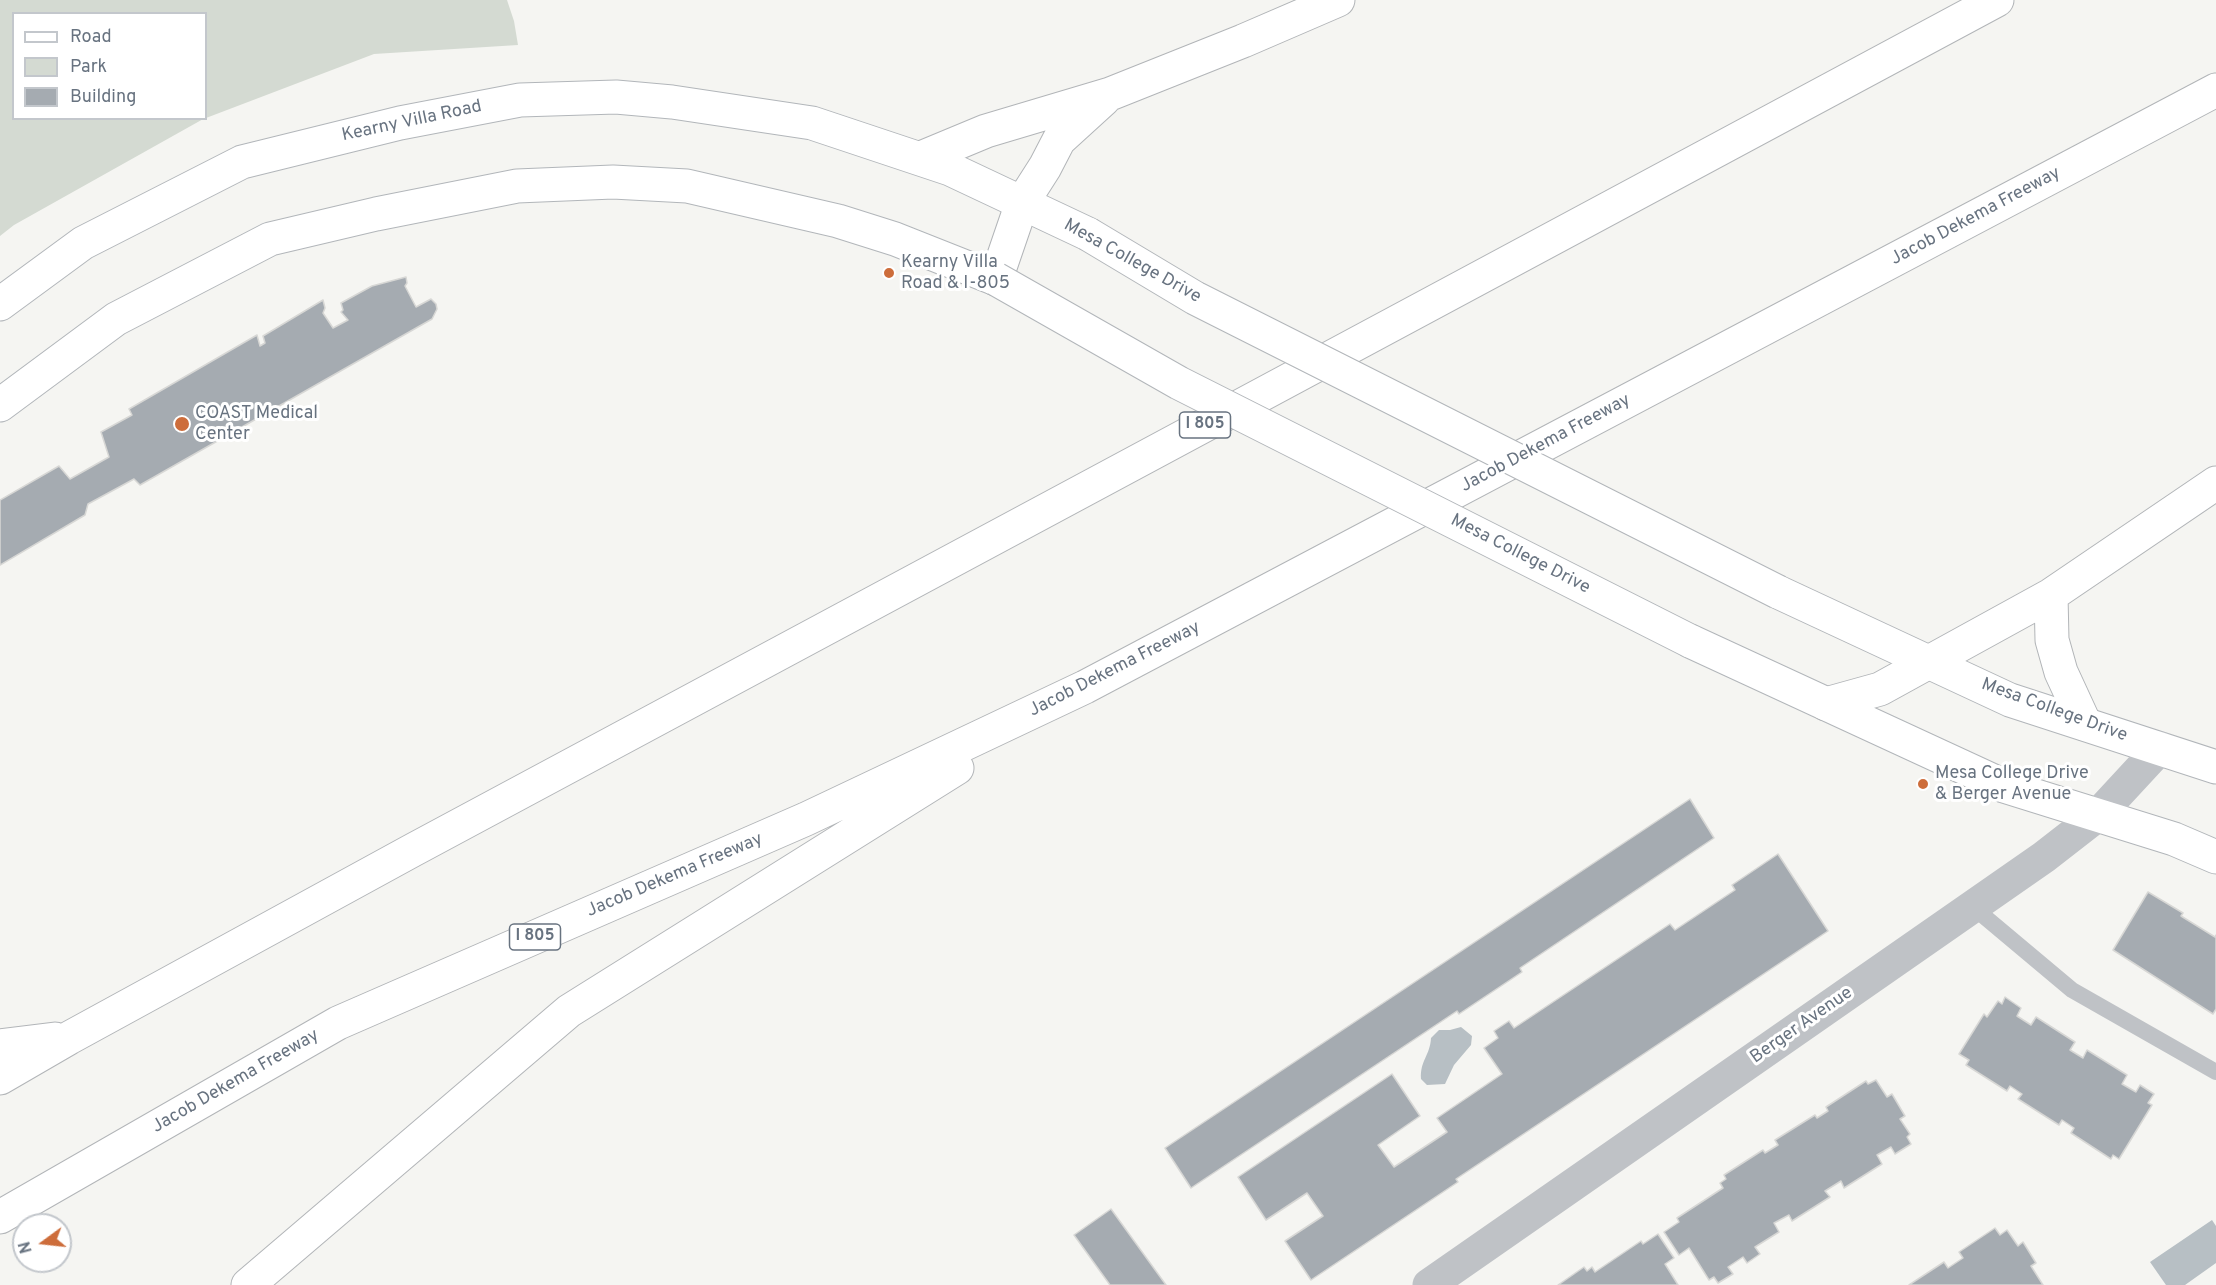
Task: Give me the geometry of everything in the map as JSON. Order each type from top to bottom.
[{"type":"main road","points":[[921,158],[986,131],[1110,94],[1338,0]]},
{"type":"main road","name":"I 805","points":[[0,1078],[455,827],[1997,0]]},
{"type":"main road","name":"Jacob Dekema Freeway","points":[[0,1217],[338,1023],[806,819],[1085,687],[2216,90]]},
{"type":"main road","points":[[996,279],[1022,203],[1059,140],[1110,94]]},
{"type":"main road","name":"Kearny Villa Road","points":[[0,304],[83,243],[242,162],[400,123],[520,100],[616,97],[672,102],[812,123],[861,141]]},
{"type":"main road","name":"Mesa College Drive","points":[[861,141],[950,169],[1088,234],[1195,298],[1778,592],[2010,700],[2216,767]]},
{"type":"main road","name":"Mesa College Drive","points":[[0,405],[116,319],[270,239],[376,214],[517,186],[613,182],[687,186],[838,221],[895,239],[996,279],[1179,383],[1690,641],[2004,786],[2174,839],[2216,856]]},
{"type":"main road","points":[[1826,704],[1880,689],[2051,595],[2216,483]]},
{"type":"main road","points":[[2051,595],[2052,640],[2061,672],[2085,724]]},
{"type":"main road","points":[[248,1285],[569,1011],[1085,687]]},
{"type":"main road","points":[[0,1046],[69,1038]]},
{"type":"street","name":"Berger Avenue","points":[[1429,1285],[2044,857],[2098,815],[2160,748]]},
{"type":"lane","points":[[1973,907],[2072,990],[2216,1072]]},
{"type":"green space","points":[[0,0],[507,0],[514,21],[518,45],[374,54],[207,118],[207,12],[12,12],[12,120],[201,120],[14,225],[0,236]]},
{"type":"shaded area","points":[[1461,1027],[1472,1036],[1471,1045],[1454,1065],[1445,1084],[1427,1085],[1421,1079],[1421,1073],[1431,1038],[1439,1030]]},
{"type":"shaded area","points":[[2212,1220],[2216,1226],[2216,1263],[2185,1285],[2166,1285],[2150,1262]]},
{"type":"building","name":"COAST Medical Center","points":[[406,277],[405,286],[416,307],[431,299],[436,304],[437,309],[432,319],[140,485],[134,479],[88,504],[85,515],[0,565],[0,500],[59,466],[70,479],[109,457],[101,432],[132,415],[129,409],[257,335],[260,346],[265,343],[263,336],[323,300],[325,308],[323,313],[333,328],[348,320],[341,312],[343,310],[341,303],[372,286]]},
{"type":"building","points":[[1690,799],[1714,838],[1520,968],[1522,972],[1459,1014],[1457,1011],[1191,1188],[1165,1148]]},
{"type":"building","points":[[1778,854],[1828,931],[1456,1179],[1458,1182],[1311,1280],[1285,1241],[1323,1216],[1307,1193],[1266,1220],[1238,1177],[1392,1074],[1420,1116],[1378,1145],[1394,1167],[1447,1132],[1437,1118],[1502,1074],[1484,1048],[1498,1038],[1494,1031],[1509,1021],[1514,1028],[1670,924],[1675,930],[1735,890],[1732,885]]},
{"type":"building","points":[[2148,892],[2183,913],[2181,916],[2215,937],[2216,935],[2216,1009],[2213,1014],[2113,950]]},
{"type":"building","points":[[2005,997],[2021,1008],[2017,1016],[2031,1025],[2036,1017],[2075,1042],[2070,1050],[2083,1058],[2087,1050],[2127,1075],[2122,1084],[2136,1092],[2140,1085],[2154,1094],[2148,1103],[2152,1105],[2119,1159],[2113,1155],[2111,1159],[2071,1133],[2074,1128],[2062,1120],[2059,1125],[2018,1099],[2022,1094],[2010,1086],[2007,1091],[1966,1065],[1969,1060],[1959,1054],[1984,1014],[1987,1017],[1998,1001],[2002,1004]]},
{"type":"building","points":[[1876,1080],[1887,1097],[1892,1094],[1905,1116],[1900,1119],[1910,1134],[1907,1137],[1911,1144],[1895,1154],[1891,1147],[1877,1155],[1882,1164],[1844,1188],[1841,1181],[1825,1191],[1830,1197],[1792,1221],[1789,1215],[1774,1223],[1779,1232],[1755,1247],[1760,1254],[1747,1263],[1743,1257],[1728,1267],[1733,1274],[1718,1283],[1714,1277],[1709,1280],[1689,1248],[1679,1255],[1664,1232],[1679,1222],[1677,1218],[1723,1188],[1720,1183],[1726,1179],[1724,1175],[1763,1150],[1765,1153],[1778,1145],[1775,1140],[1815,1115],[1817,1118],[1828,1111],[1826,1107],[1866,1081],[1868,1084]]},
{"type":"building","points":[[1111,1209],[1166,1285],[1110,1285],[1074,1235]]},
{"type":"building","points":[[1995,1228],[2000,1235],[2007,1230],[2018,1246],[2023,1242],[2036,1263],[2031,1266],[2043,1285],[1909,1285],[1944,1262],[1948,1268],[1963,1258],[1959,1252]]},
{"type":"building","points":[[1658,1234],[1674,1258],[1665,1264],[1678,1285],[1558,1285],[1584,1267],[1587,1271],[1592,1267],[1595,1272],[1641,1241],[1643,1244]]},
{"type":"place","name":"Kearny Villa Road & I-805","points":[[889,273]]},
{"type":"place","name":"COAST Medical Center","points":[[182,424]]},
{"type":"place","name":"Mesa College Drive & Berger Avenue","points":[[1923,784]]}]
